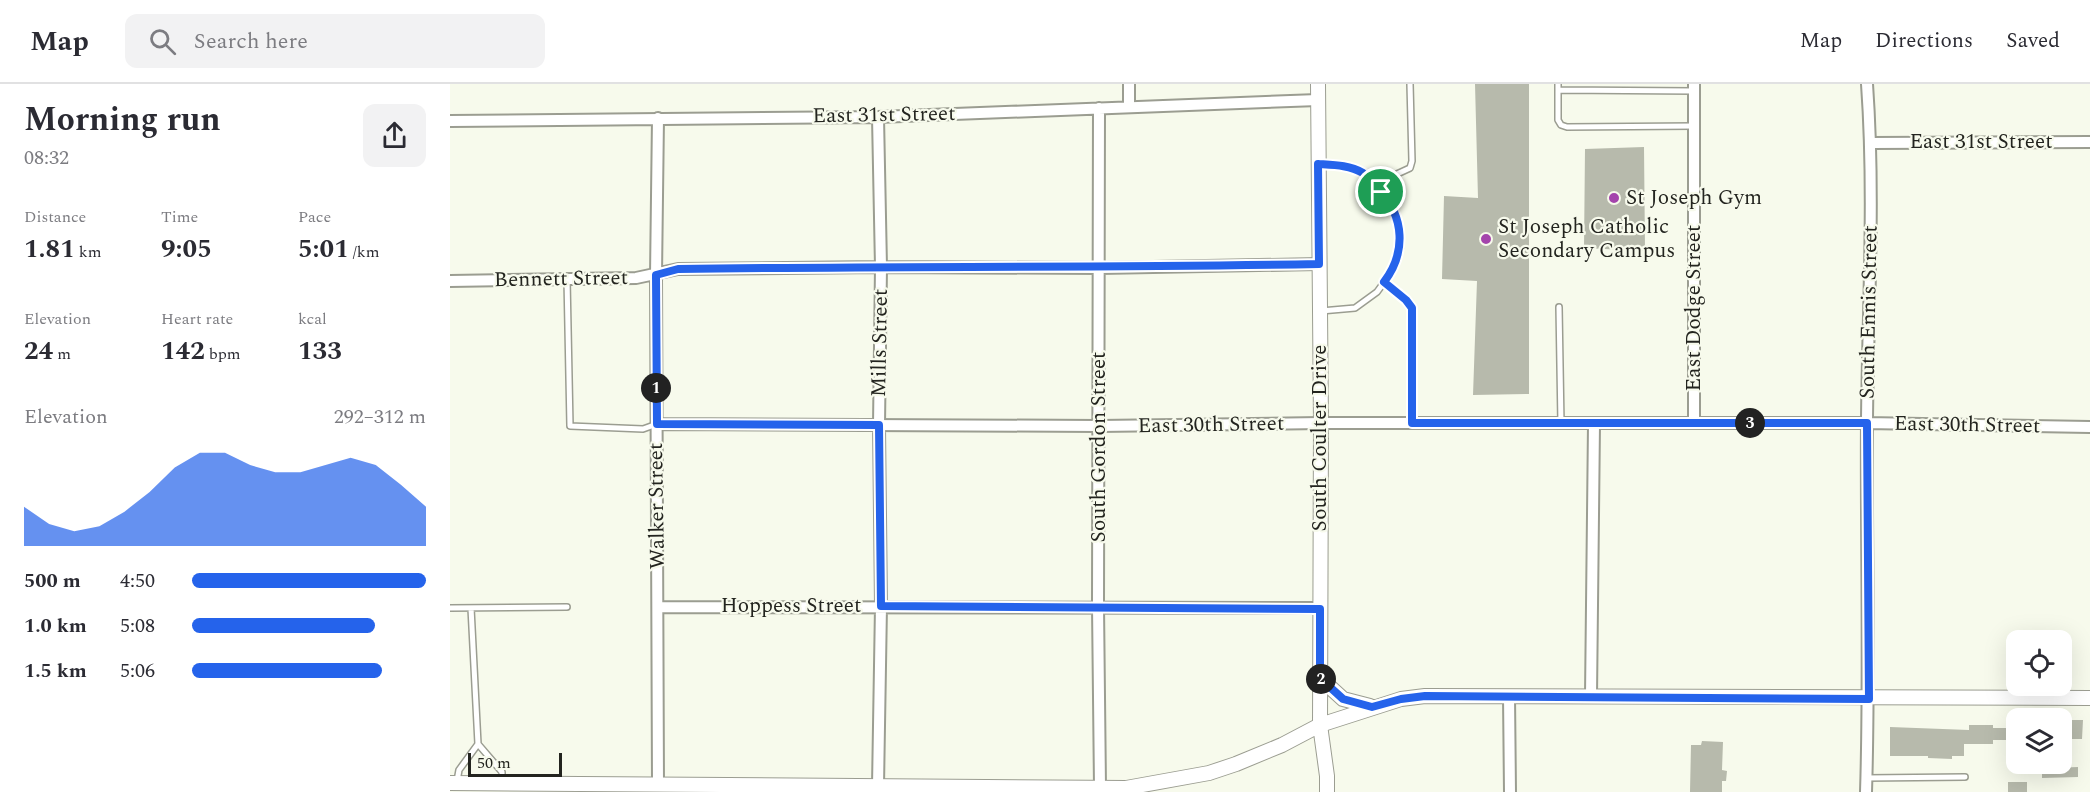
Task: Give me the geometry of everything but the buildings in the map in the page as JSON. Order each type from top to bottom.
[{"type":"main road","name":"South Coulter Drive","points":[[1318,84],[1321,423],[1320,725],[1327,792]]},
{"type":"main road","points":[[1320,678],[1343,699],[1372,707]]},
{"type":"main road","points":[[454,783],[502,784],[530,788],[658,785],[785,789],[878,786],[1100,786],[1126,790],[1218,770],[1282,745],[1320,725],[1372,707],[1401,699],[1425,696],[2090,698]]},
{"type":"street","points":[[1129,84],[1129,107]]},
{"type":"street","name":"South Ennis Street","points":[[1866,792],[1869,699],[1867,423],[1871,143],[1867,84]]},
{"type":"street","name":"East Dodge Street","points":[[1694,88],[1694,423]]},
{"type":"street","name":"East 31st Street","points":[[450,121],[878,117],[1318,100]]},
{"type":"street","name":"South Gordon Street","points":[[1099,108],[1100,786]]},
{"type":"street","name":"Mills Street","points":[[878,117],[881,267],[879,425],[881,606],[878,786]]},
{"type":"street","name":"Walker Street","points":[[658,118],[656,275],[658,785]]},
{"type":"street","name":"East 31st Street","points":[[1871,143],[2090,142]]},
{"type":"street","name":"Bennett Street","points":[[450,281],[636,278],[678,269],[1100,268],[1319,264]]},
{"type":"street","name":"East 30th Street","points":[[657,424],[1099,426],[1321,423],[1867,423],[2090,427]]},
{"type":"street","points":[[1591,696],[1594,424]]},
{"type":"street","name":"Hoppess Street","points":[[658,607],[1098,606],[1320,609]]},
{"type":"street","points":[[1509,696],[1510,792]]},
{"type":"lane","points":[[1381,192],[1397,174],[1410,168],[1412,161],[1410,84]]},
{"type":"lane","points":[[1694,88],[1558,87],[1558,120],[1567,127],[1694,126]]},
{"type":"lane","points":[[1318,164],[1344,165],[1365,174],[1386,197],[1398,219],[1401,246],[1393,270],[1377,292],[1355,308],[1319,312]]},
{"type":"lane","points":[[567,279],[570,426],[643,429],[657,424]]},
{"type":"lane","points":[[1384,282],[1412,308],[1412,423]]},
{"type":"lane","points":[[1558,308],[1561,424]]},
{"type":"lane","points":[[450,608],[567,607]]},
{"type":"lane","points":[[471,608],[478,744],[502,772],[502,784]]},
{"type":"lane","points":[[454,783],[459,770],[478,744]]},
{"type":"lane","points":[[1866,778],[1965,777]]},
{"type":"place","name":"St Joseph Gym","points":[[1614,198]]},
{"type":"place","name":"St Joseph Catholic Secondary Campus","points":[[1486,239]]},
{"type":"route","points":[[1318,164],[1344,165],[1365,174],[1381,192],[1398,219],[1401,246],[1393,270],[1384,282],[1412,308],[1412,423],[1867,423],[1869,699],[1425,696],[1401,699],[1372,707],[1343,699],[1320,678],[1320,609],[881,606],[879,425],[657,424],[656,275],[678,269],[1100,268],[1319,264],[1318,164]]}]
